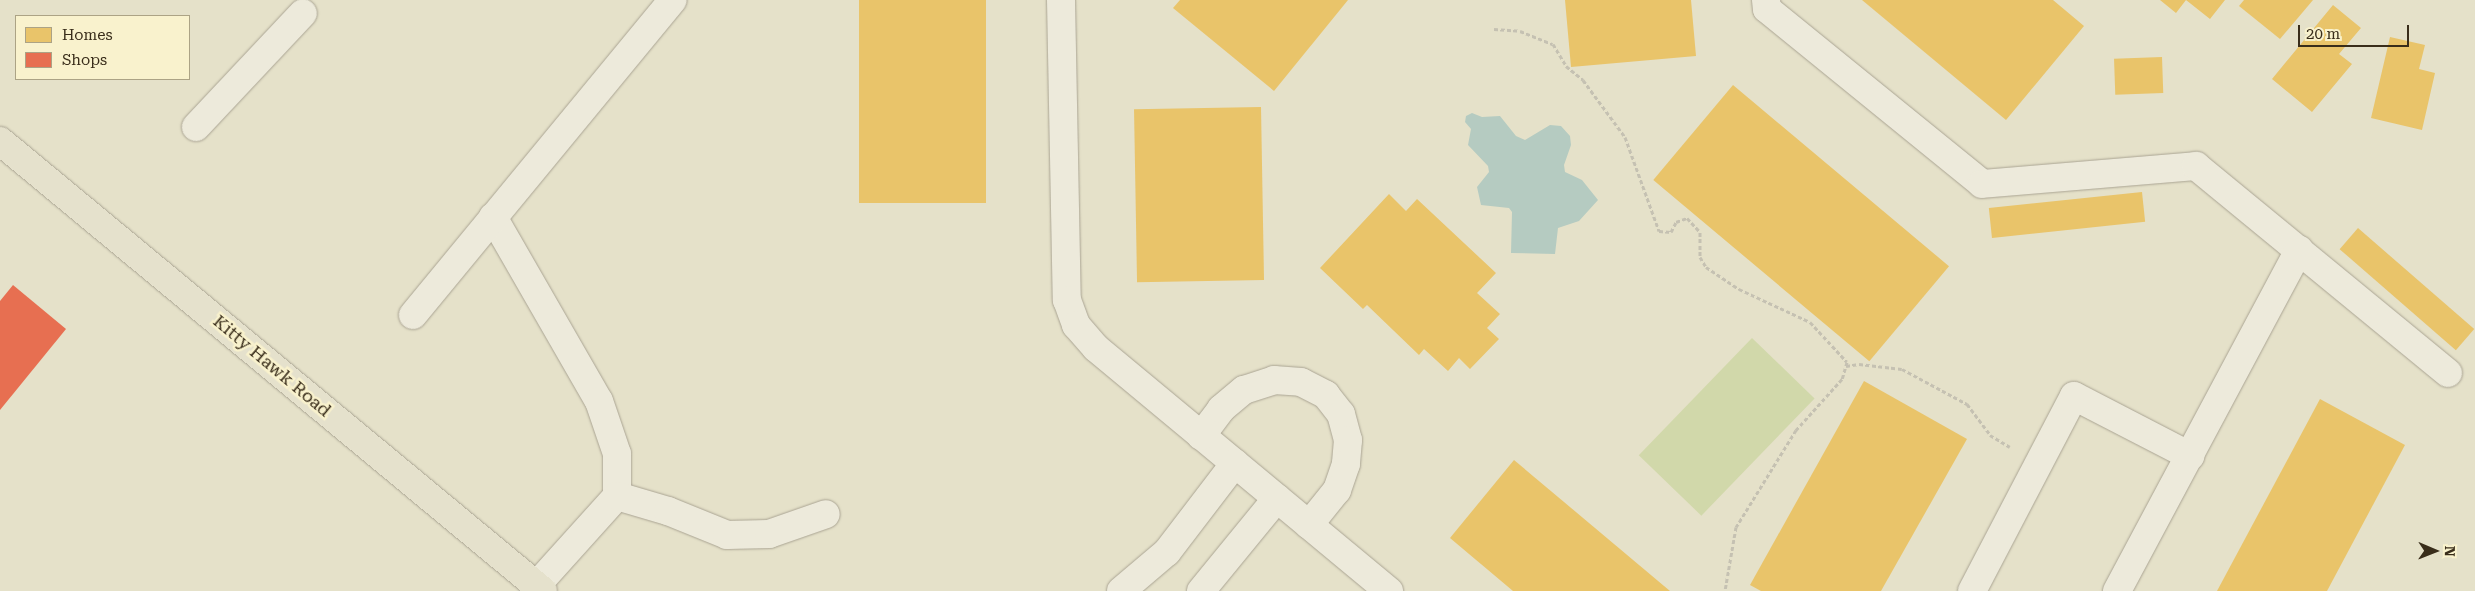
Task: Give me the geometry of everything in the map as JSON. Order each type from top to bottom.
[{"type":"main road","name":"Kitty Hawk Road","points":[[0,141],[540,588]]},
{"type":"lane","points":[[413,315],[673,0]]},
{"type":"lane","points":[[1766,0],[1767,9],[1982,184],[2196,166],[2448,372]]},
{"type":"lane","points":[[196,127],[302,4]]},
{"type":"lane","points":[[1067,6],[1067,300],[1076,325],[1096,348],[1389,591]]},
{"type":"lane","points":[[493,217],[599,401],[617,454],[616,496],[540,588]]},
{"type":"lane","points":[[2117,591],[2299,250]]},
{"type":"lane","points":[[1201,436],[1221,410],[1244,390],[1274,380],[1302,382],[1326,395],[1341,414],[1348,440],[1346,464],[1337,490],[1310,525]]},
{"type":"lane","points":[[1972,591],[2074,396],[2190,456]]},
{"type":"lane","points":[[1121,591],[1167,552],[1235,463]]},
{"type":"lane","points":[[616,496],[668,511],[727,535],[768,534],[826,514]]},
{"type":"lane","points":[[1202,591],[1277,498]]},
{"type":"path","points":[[1494,29],[1520,31],[1553,44],[1566,66],[1583,80],[1625,136],[1660,231],[1671,232],[1676,222],[1687,218],[1700,232],[1700,257],[1706,267],[1740,289],[1810,322],[1847,362],[1842,379],[1796,430],[1736,527],[1725,591]]},
{"type":"path","points":[[1846,366],[1859,364],[1902,370],[1967,404],[1990,435],[2039,464]]},
{"type":"green space","points":[[1752,338],[1815,398],[1701,516],[1639,455]]},
{"type":"shaded area","points":[[1472,113],[1482,117],[1500,116],[1516,136],[1525,140],[1550,125],[1561,126],[1570,136],[1571,145],[1564,165],[1565,172],[1582,180],[1598,200],[1579,221],[1558,228],[1555,254],[1511,253],[1512,212],[1509,208],[1481,205],[1477,187],[1489,172],[1488,166],[1468,145],[1471,129],[1465,122],[1466,116]]},
{"type":"building: Homes","points":[[859,0],[986,0],[986,203],[859,203]]},
{"type":"building: Homes","points":[[1180,0],[1348,0],[1274,91],[1173,8]]},
{"type":"building: Homes","points":[[1565,0],[1691,0],[1696,56],[1571,67]]},
{"type":"building: Homes","points":[[1862,0],[2053,0],[2084,26],[2006,120]]},
{"type":"building: Homes","points":[[2160,0],[2186,0],[2176,13]]},
{"type":"building: Homes","points":[[2186,0],[2225,0],[2210,19]]},
{"type":"building: Homes","points":[[2244,0],[2313,0],[2280,39],[2239,6]]},
{"type":"building: Homes","points":[[2333,5],[2361,28],[2339,54],[2352,64],[2312,112],[2272,79]]},
{"type":"building: Homes","points":[[2390,37],[2425,45],[2419,69],[2435,73],[2422,130],[2371,118]]},
{"type":"building: Homes","points":[[2162,57],[2163,93],[2115,95],[2114,59]]},
{"type":"building: Homes","points":[[1733,85],[1949,266],[1869,361],[1653,180]]},
{"type":"building: Homes","points":[[1261,107],[1264,280],[1137,282],[1134,109]]},
{"type":"building: Homes","points":[[2142,192],[2145,222],[1992,238],[1989,208]]},
{"type":"building: Homes","points":[[1389,194],[1406,211],[1417,199],[1496,273],[1477,293],[1500,314],[1487,328],[1499,339],[1470,369],[1459,358],[1448,371],[1424,349],[1419,355],[1367,305],[1363,309],[1320,268]]},
{"type":"building: Homes","points":[[2358,228],[2474,329],[2456,350],[2340,249]]},
{"type":"building: Homes","points":[[1864,381],[1967,439],[1881,591],[1761,591],[1750,585]]},
{"type":"building: Homes","points":[[2320,399],[2405,445],[2327,591],[2217,591]]},
{"type":"building: Homes","points":[[1514,460],[1670,591],[1513,591],[1450,538]]},
{"type":"building: Shops","points":[[13,285],[66,329],[0,410],[0,301]]}]
